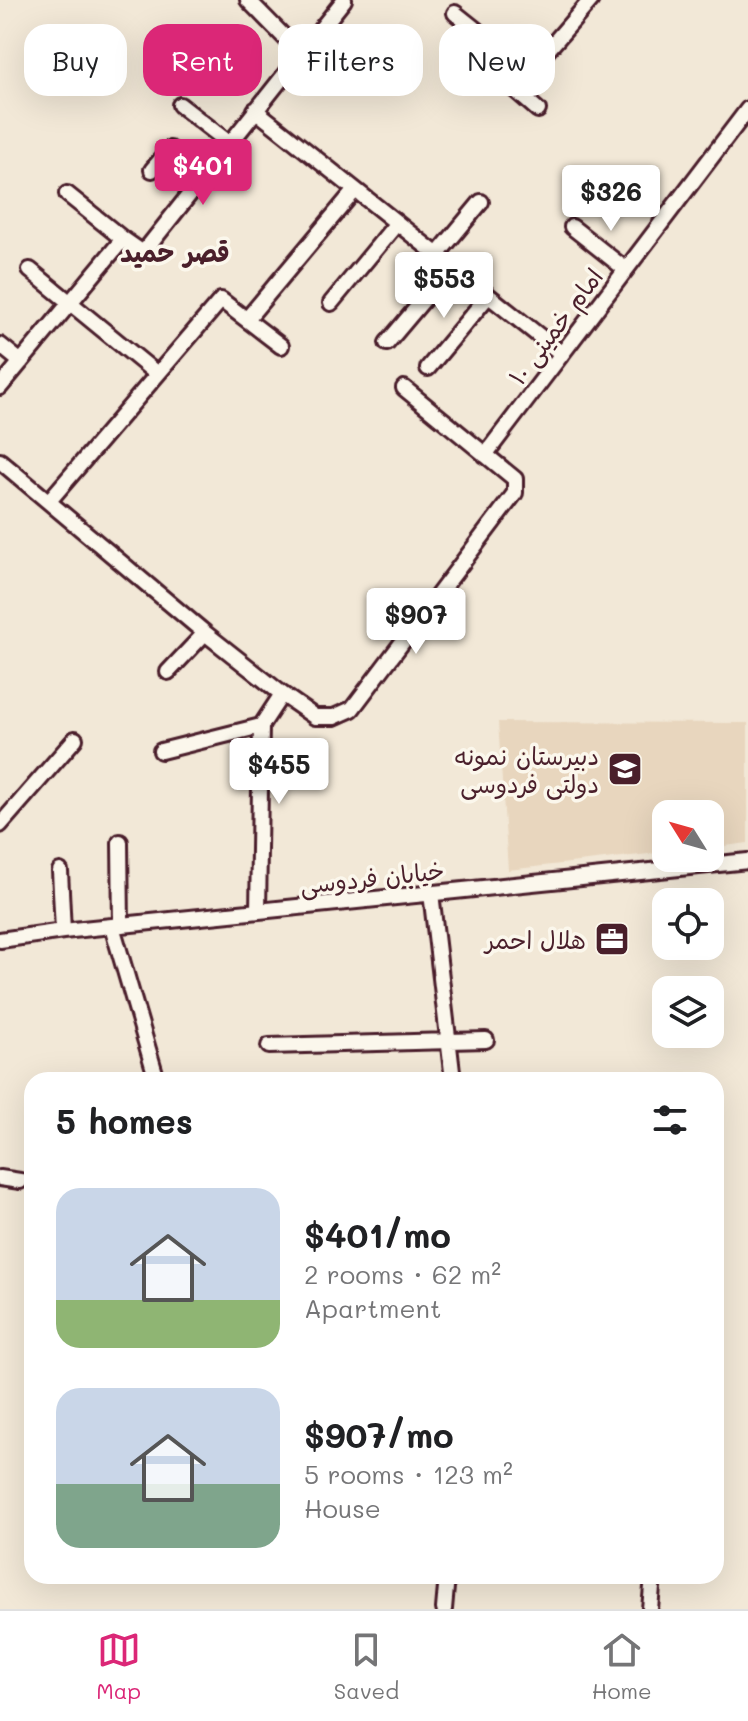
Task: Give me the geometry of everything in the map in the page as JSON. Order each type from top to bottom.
[{"type":"street","points":[[248,0],[278,31]]},
{"type":"street","points":[[325,24],[344,0]]},
{"type":"street","points":[[555,42],[591,0]]},
{"type":"street","points":[[455,13],[469,24]]},
{"type":"street","points":[[67,194],[143,253],[278,82]]},
{"type":"street","points":[[522,96],[538,110]]},
{"type":"street","points":[[180,105],[229,143]]},
{"type":"street","name":"امام خمینی ۱۰","points":[[485,455],[748,109]]},
{"type":"street","points":[[255,110],[562,354]]},
{"type":"street","points":[[152,170],[170,149],[204,173]]},
{"type":"street","points":[[247,319],[355,190]]},
{"type":"street","points":[[437,255],[481,202]]},
{"type":"street","points":[[331,303],[397,223]]},
{"type":"street","points":[[572,227],[625,269]]},
{"type":"street","points":[[0,387],[123,239]]},
{"type":"street","points":[[387,343],[452,266]]},
{"type":"street","points":[[30,270],[157,374]]},
{"type":"street","points":[[428,368],[488,296]]},
{"type":"street","points":[[49,501],[221,300],[281,346]]},
{"type":"street","points":[[0,345],[21,362]]},
{"type":"street","points":[[0,461],[282,694],[315,717],[334,717],[352,709],[515,493],[515,479],[404,388]]},
{"type":"street","points":[[168,672],[205,633]]},
{"type":"street","points":[[258,911],[261,726],[282,694]]},
{"type":"street","points":[[161,751],[261,726]]},
{"type":"street","points":[[0,825],[75,739]]},
{"type":"street","points":[[120,842],[116,926],[155,1072]]},
{"type":"street","name":"خیابان فردوسی","points":[[0,940],[748,861]]},
{"type":"street","points":[[60,871],[63,931]]},
{"type":"street","points":[[431,893],[452,1072]]},
{"type":"street","points":[[269,1046],[486,1040]]},
{"type":"street","points":[[0,1178],[20,1181]]},
{"type":"street","points":[[444,1609],[446,1584]]},
{"type":"street","points":[[650,1609],[652,1584]]},
{"type":"shaded area","name":"دبیرستان نمونه دولتی فردوسی","points":[[498,722],[748,723],[748,843],[724,846],[724,800],[652,800],[652,854],[508,870]]},
{"type":"place","name":"دبیرستان نمونه دولتی فردوسی","points":[[625,769]]},
{"type":"place","name":"هلال احمر","points":[[612,939]]},
{"type":"district","name":"قصر حمید","points":[[175,252]]}]
